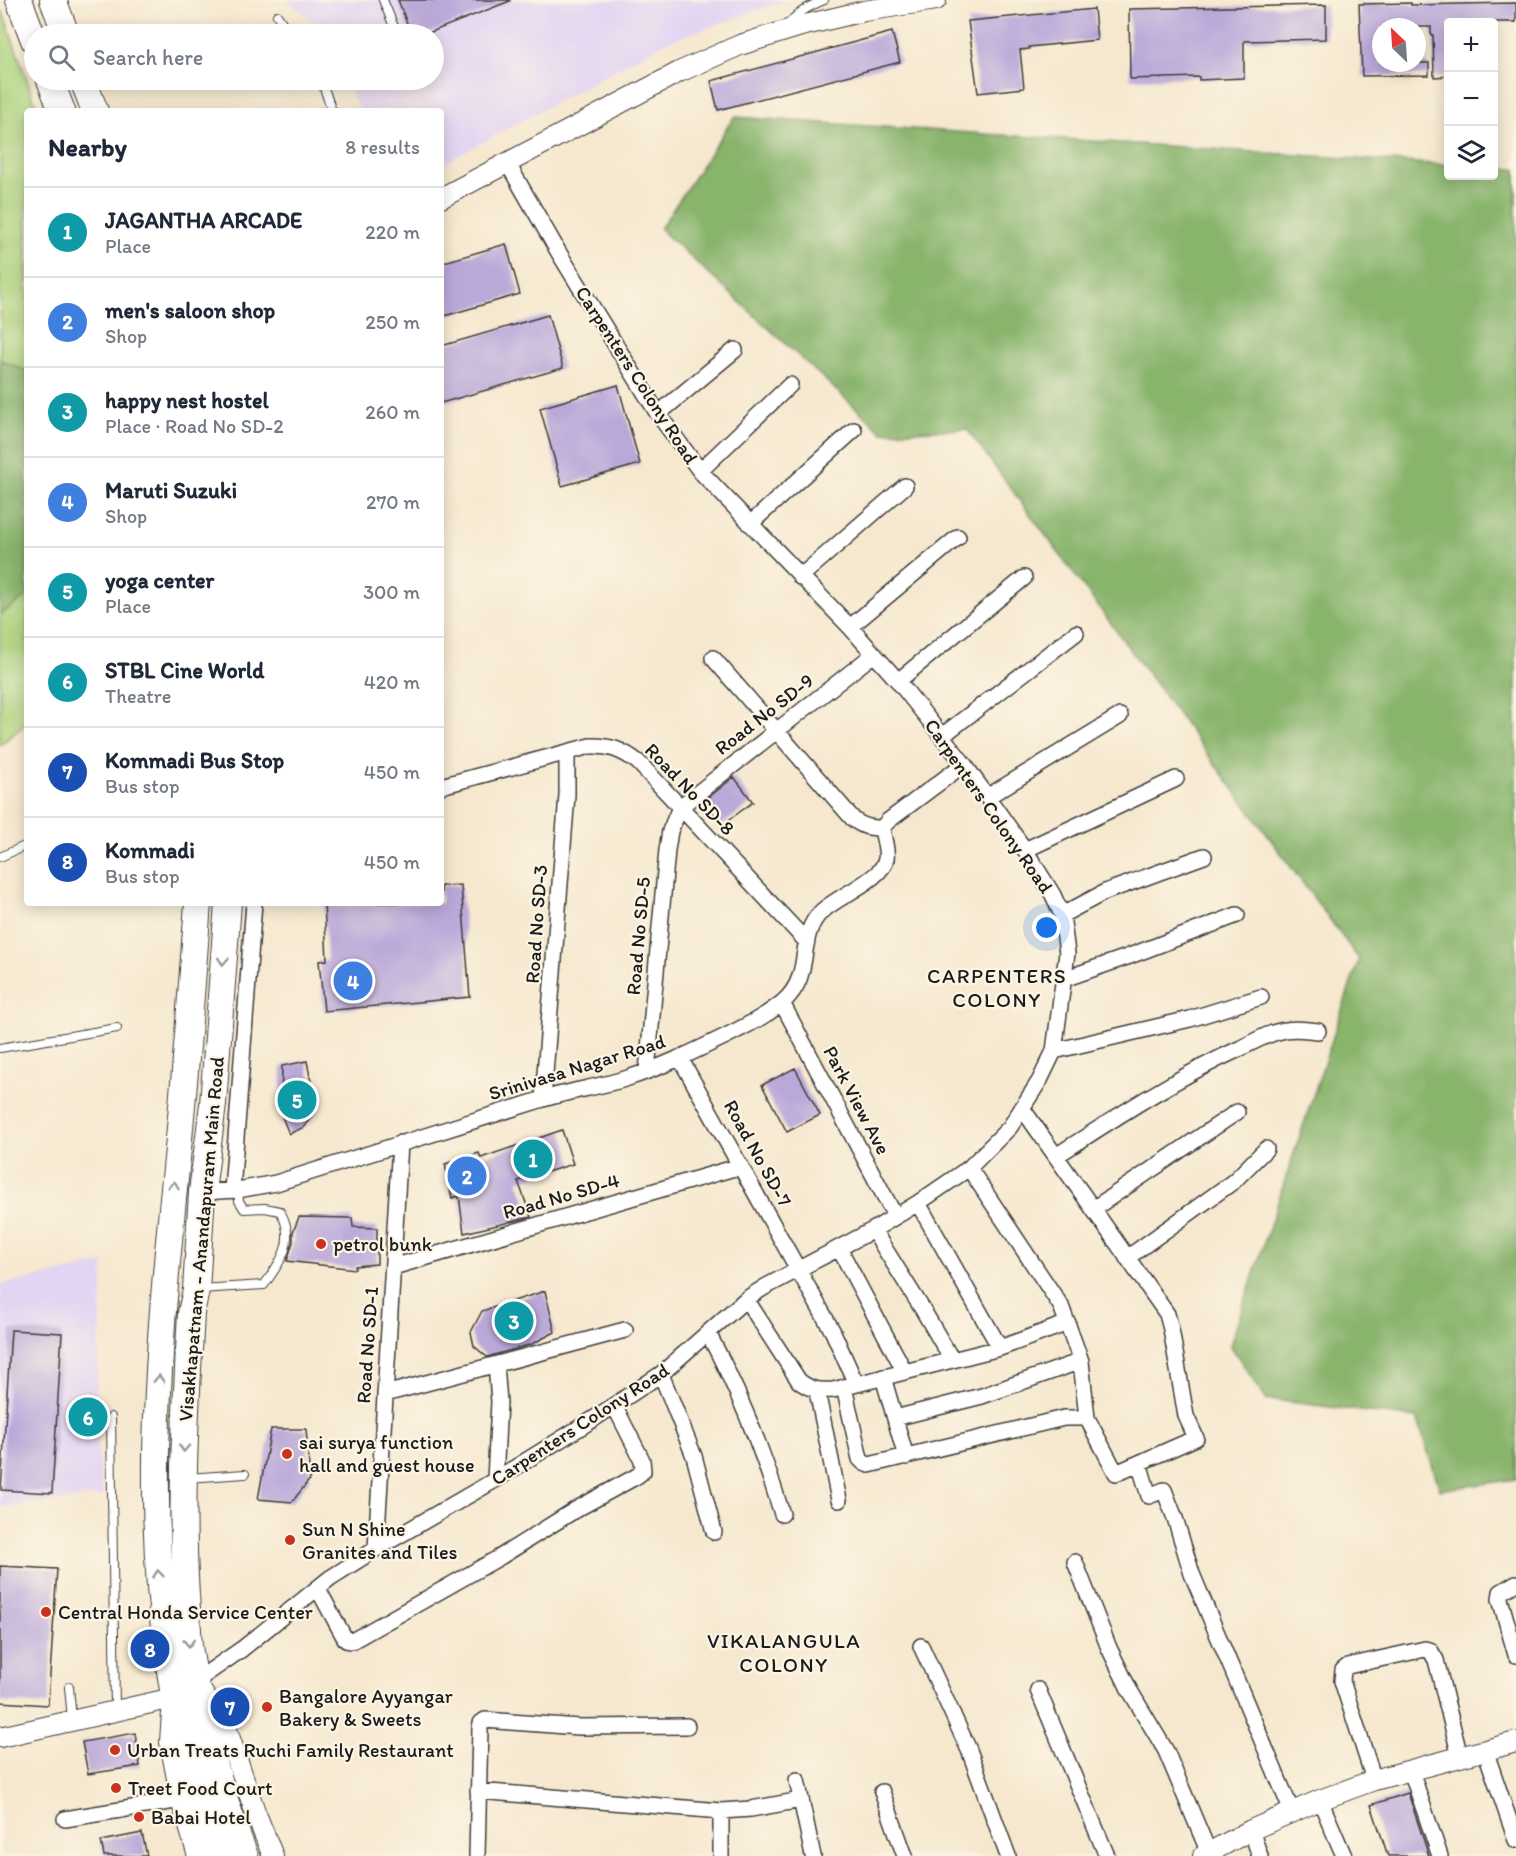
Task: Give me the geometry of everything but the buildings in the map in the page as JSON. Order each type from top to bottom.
[{"type":"main road","points":[[19,0],[28,24]]},
{"type":"main road","points":[[53,0],[62,24]]},
{"type":"main road","points":[[54,90],[61,108]]},
{"type":"main road","points":[[87,90],[95,108]]},
{"type":"main road","name":"Visakhapatnam - Anandapuram Main Road","points":[[198,906],[182,1107],[162,1310],[155,1480],[157,1563],[173,1698],[182,1740],[209,1832],[219,1856]]},
{"type":"main road","name":"Visakhapatnam - Anandapuram Main Road","points":[[228,906],[213,1104],[202,1192],[196,1290],[191,1312],[183,1478],[184,1564],[190,1657],[205,1731],[245,1856]]},
{"type":"street","points":[[444,196],[679,72],[740,45],[864,11],[936,0]]},
{"type":"street","name":"Carpenters Colony Road","points":[[196,1682],[242,1650],[318,1588],[376,1549],[495,1480],[661,1374],[747,1299],[873,1230],[969,1168],[1010,1127],[1040,1080],[1054,1051],[1067,953],[1062,915],[1053,895],[1025,850],[964,764],[898,681],[700,471],[658,414],[559,254],[508,164]]},
{"type":"street","points":[[658,414],[735,350]]},
{"type":"street","points":[[700,471],[790,385]]},
{"type":"street","points":[[750,525],[854,430]]},
{"type":"street","points":[[800,577],[905,486]]},
{"type":"street","points":[[849,627],[958,537]]},
{"type":"street","points":[[898,681],[1024,578]]},
{"type":"street","points":[[942,736],[1076,633]]},
{"type":"street","name":"Road No SD-9","points":[[680,807],[874,654]]},
{"type":"street","points":[[712,658],[861,826],[882,828],[888,821],[964,764]]},
{"type":"street","points":[[987,797],[1120,716]]},
{"type":"street","name":"Road No SD-8","points":[[444,785],[590,746],[612,747],[624,752],[638,762],[807,942]]},
{"type":"street","name":"Road No SD-3","points":[[543,1099],[567,795],[567,753]]},
{"type":"street","points":[[1025,850],[1176,779]]},
{"type":"street","name":"Road No SD-5","points":[[647,1071],[667,850],[670,831],[680,807]]},
{"type":"street","name":"Srinivasa Nagar Road","points":[[202,1192],[235,1190],[276,1183],[543,1099],[593,1088],[680,1058],[734,1032],[782,1003],[795,990],[802,973],[811,927],[821,913],[852,890],[875,877],[883,868],[887,858],[882,828]]},
{"type":"street","points":[[1062,915],[1105,892],[1204,856]]},
{"type":"street","points":[[235,1190],[254,906]]},
{"type":"street","points":[[1064,979],[1237,915]]},
{"type":"street","points":[[1054,1051],[1190,1019],[1261,997]]},
{"type":"street","name":"Park View Ave","points":[[782,1003],[895,1216]]},
{"type":"street","points":[[1056,1156],[1126,1111],[1234,1051],[1285,1030],[1318,1030]]},
{"type":"street","name":"Road No SD-7","points":[[680,1058],[833,1332],[850,1386],[860,1459],[864,1463],[877,1465],[906,1457]]},
{"type":"street","points":[[969,1168],[1061,1306],[1081,1361],[1087,1418],[1116,1473],[1196,1438],[1186,1416],[1170,1321],[1022,1108]]},
{"type":"street","points":[[1093,1209],[1238,1112]]},
{"type":"street","name":"Road No SD-1","points":[[376,1549],[400,1143]]},
{"type":"street","points":[[1127,1258],[1234,1181],[1266,1149]]},
{"type":"street","name":"Road No SD-4","points":[[393,1267],[741,1166]]},
{"type":"street","points":[[918,1203],[1000,1348]]},
{"type":"street","points":[[873,1230],[952,1360]]},
{"type":"street","points":[[839,1248],[905,1372]]},
{"type":"street","points":[[747,1299],[799,1381],[817,1391],[850,1386],[1000,1348],[1068,1323]]},
{"type":"street","points":[[385,1394],[625,1329]]},
{"type":"street","points":[[708,1333],[745,1410],[767,1465],[782,1514]]},
{"type":"street","points":[[895,1418],[982,1396],[1081,1361]]},
{"type":"street","points":[[495,1480],[499,1402],[496,1365]]},
{"type":"street","points":[[661,1374],[694,1456],[714,1532]]},
{"type":"street","points":[[883,1377],[906,1457],[1064,1418],[1087,1418]]},
{"type":"street","points":[[817,1391],[839,1500]]},
{"type":"street","points":[[318,1588],[346,1640],[352,1641],[637,1476],[643,1471],[642,1460],[614,1406]]},
{"type":"street","points":[[1138,1463],[1149,1496],[1164,1491],[1192,1574],[1292,1812]]},
{"type":"street","points":[[1075,1562],[1109,1648],[1129,1689],[1166,1751],[1206,1855],[1251,1830],[1320,1800],[1374,1780],[1516,1742]]},
{"type":"street","points":[[1516,1583],[1501,1592],[1500,1599],[1514,1636],[1516,1655]]},
{"type":"street","points":[[921,1646],[969,1750],[1008,1856]]},
{"type":"street","points":[[1374,1780],[1342,1681],[1343,1670],[1348,1666],[1425,1649],[1430,1650],[1436,1660],[1460,1757]]},
{"type":"street","points":[[196,1682],[227,1730],[273,1856]]},
{"type":"street","points":[[1038,1690],[1107,1856]]},
{"type":"street","points":[[0,1737],[173,1698],[170,1742],[181,1800],[198,1856]]},
{"type":"street","points":[[477,1856],[480,1728],[485,1720],[579,1727],[687,1726]]},
{"type":"street","points":[[1485,1750],[1516,1840]]},
{"type":"street","points":[[1411,1771],[1440,1856]]},
{"type":"street","points":[[797,1780],[813,1856]]},
{"type":"street","points":[[478,1791],[721,1811],[751,1809],[801,1800]]},
{"type":"street","points":[[882,1792],[905,1856]]},
{"type":"street","points":[[65,1819],[181,1800]]},
{"type":"street","points":[[1320,1800],[1344,1856]]},
{"type":"street","points":[[721,1811],[721,1856]]},
{"type":"street","points":[[1251,1830],[1260,1856]]},
{"type":"lane","points":[[382,0],[393,24]]},
{"type":"lane","points":[[782,32],[792,18],[807,7],[824,0]]},
{"type":"lane","points":[[277,15],[283,24]]},
{"type":"lane","points":[[325,90],[331,108]]},
{"type":"lane","points":[[0,857],[24,847]]},
{"type":"lane","points":[[0,1048],[117,1028]]},
{"type":"lane","points":[[196,1290],[264,1285],[282,1261],[287,1243],[285,1220],[280,1211],[266,1208],[244,1209],[235,1190]]},
{"type":"lane","points":[[111,1417],[115,1711]]},
{"type":"lane","points":[[183,1478],[244,1474]]},
{"type":"lane","points":[[69,1687],[72,1721]]},
{"type":"shaded area","points":[[286,0],[787,0],[666,42],[444,163],[444,108],[358,108],[349,90],[444,90],[444,24],[316,23]]},
{"type":"shaded area","points":[[104,1263],[95,1415],[103,1496],[0,1507],[0,1285]]},
{"type":"green space","points":[[3,12],[24,71],[24,90],[31,90],[37,108],[24,108],[24,725],[0,745],[0,13]]},
{"type":"green space","points":[[734,117],[1444,165],[1444,180],[1498,180],[1498,168],[1516,169],[1516,1479],[1440,1490],[1417,1418],[1266,1399],[1230,1345],[1359,959],[967,429],[882,432],[660,229]]},
{"type":"green space","points":[[0,360],[24,370],[24,598],[0,615]]},
{"type":"place","name":"Maruti Suzuki","points":[[353,981]]},
{"type":"place","name":"yoga center","points":[[297,1100]]},
{"type":"place","name":"JAGANTHA ARCADE","points":[[533,1159]]},
{"type":"place","name":"men's saloon shop","points":[[467,1176]]},
{"type":"place","name":"petrol bunk","points":[[321,1244]]},
{"type":"place","name":"happy nest hostel","points":[[514,1321]]},
{"type":"place","name":"STBL Cine World","points":[[88,1417]]},
{"type":"place","name":"sai surya function hall and guest house","points":[[287,1454]]},
{"type":"place","name":"Sun N Shine Granites and Tiles","points":[[290,1540]]},
{"type":"place","name":"Central Honda Service Center","points":[[46,1612]]},
{"type":"place","name":"Kommadi","points":[[150,1649]]},
{"type":"place","name":"Kommadi Bus Stop","points":[[230,1707]]},
{"type":"place","name":"Bangalore Ayyangar Bakery & Sweets","points":[[267,1707]]},
{"type":"place","name":"Urban Treats Ruchi Family Restaurant","points":[[115,1750]]},
{"type":"place","name":"Treet Food Court","points":[[116,1788]]},
{"type":"place","name":"Babai Hotel","points":[[139,1817]]},
{"type":"district","name":"CARPENTERS COLONY","points":[[997,987]]},
{"type":"district","name":"VIKALANGULA COLONY","points":[[784,1652]]}]
